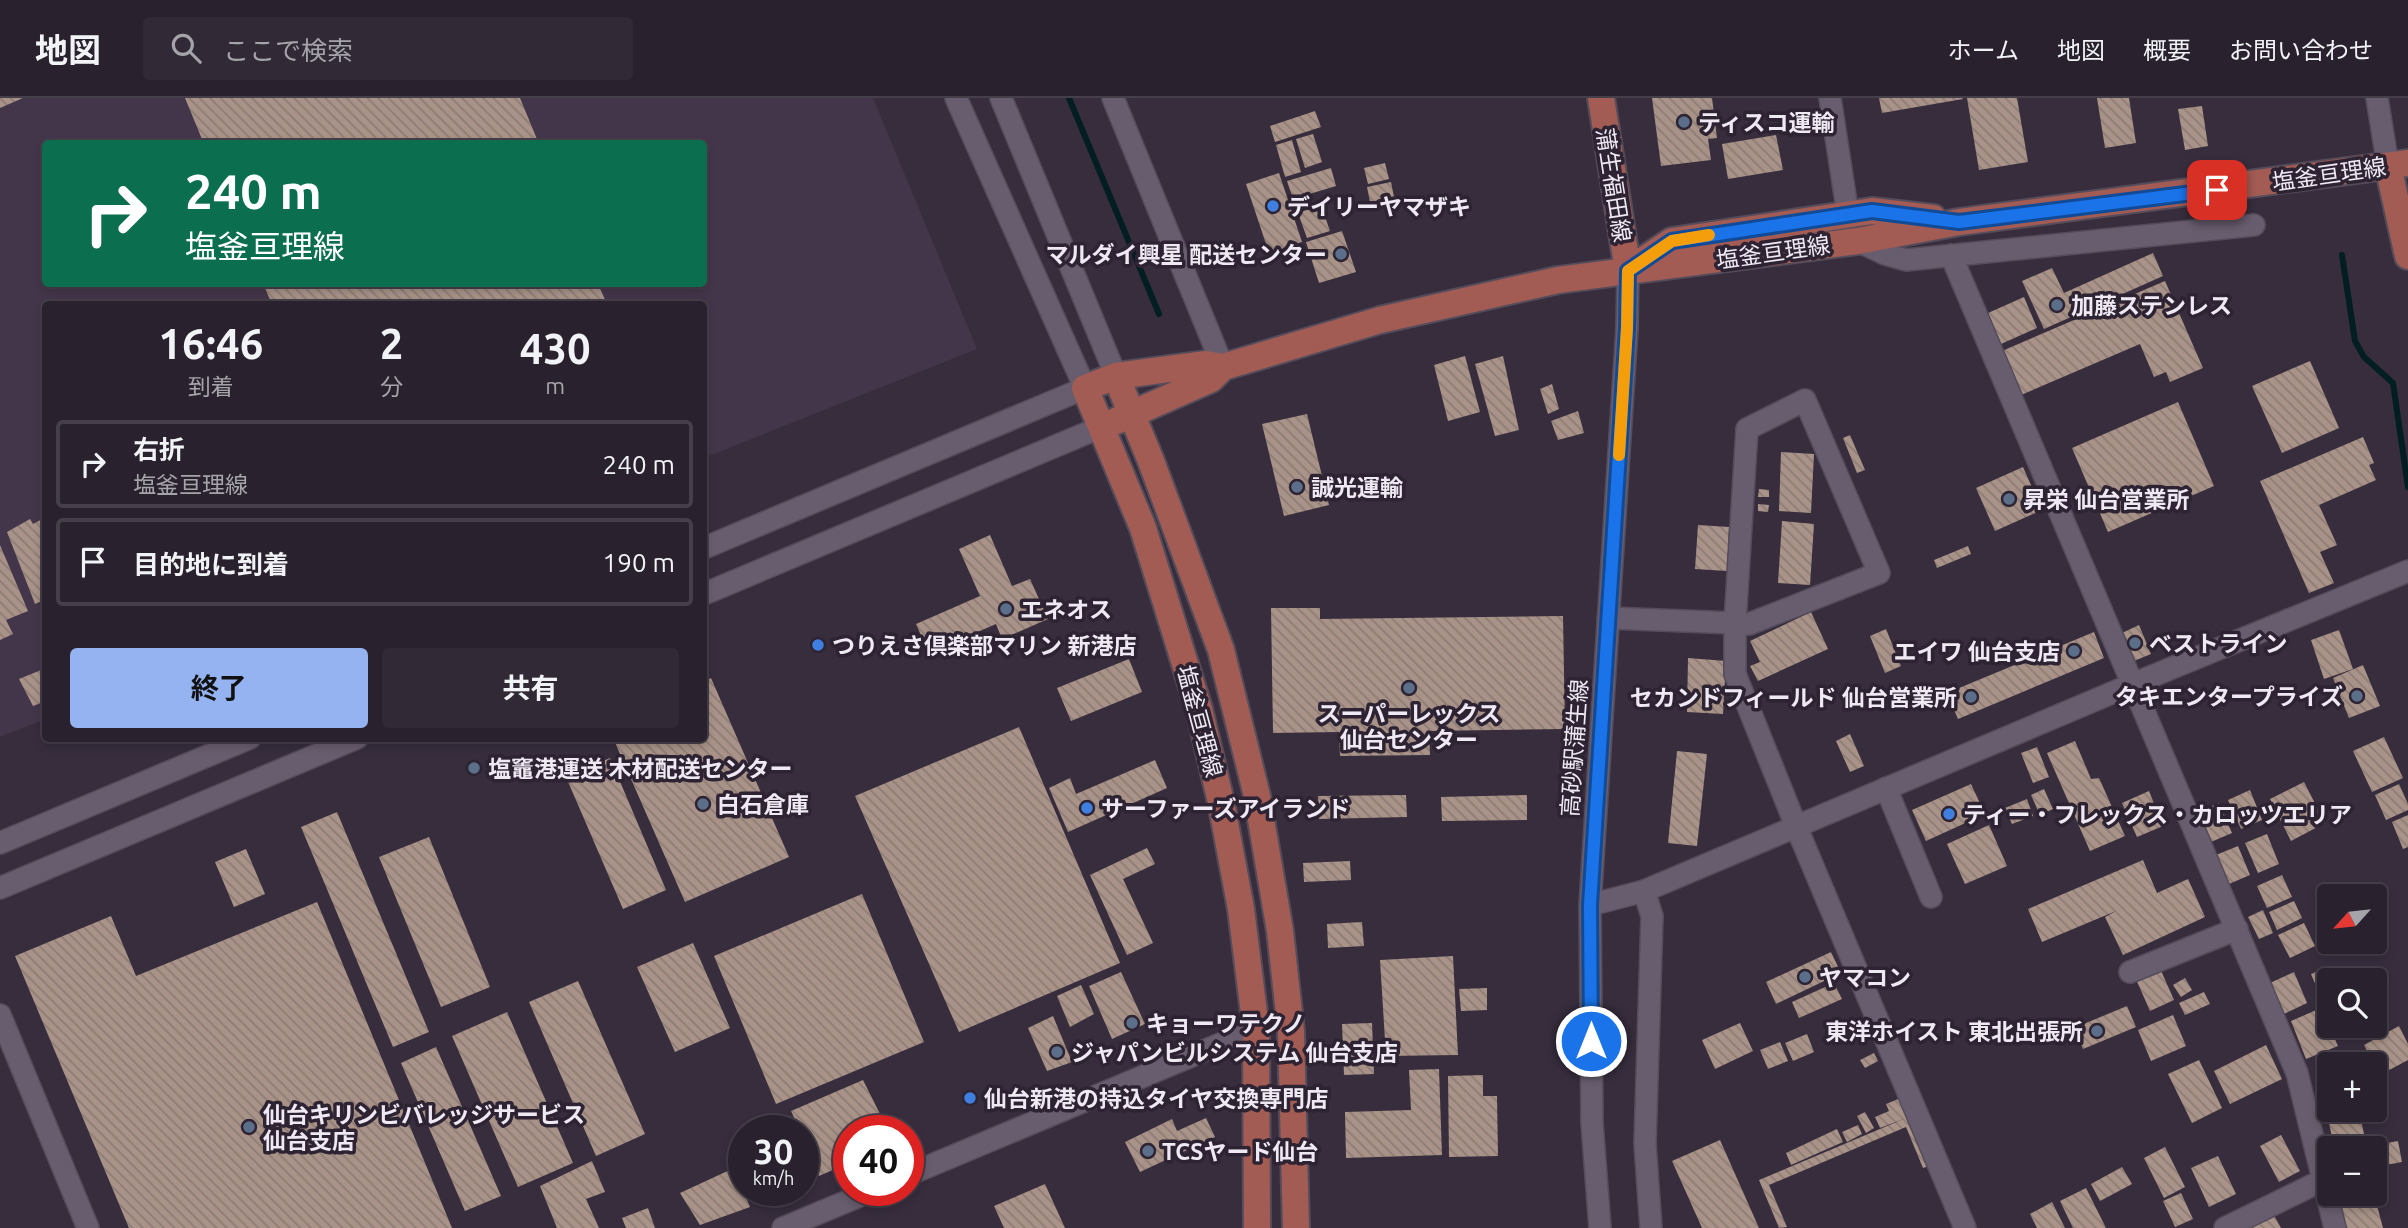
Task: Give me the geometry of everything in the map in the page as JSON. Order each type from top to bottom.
[{"type":"main road","name":"蒲生福田線","points":[[1601,98],[1628,271]]},
{"type":"main road","name":"塩釜亘理線","points":[[1257,1228],[1256,1029],[1241,909],[1222,802],[1199,709],[1143,528],[1085,388],[1116,376],[1213,370],[1380,320],[1558,280],[1858,241],[1959,222],[2398,165]]},
{"type":"main road","points":[[2398,165],[2408,256]]},
{"type":"main road","name":"塩釜亘理線","points":[[1628,271],[1672,241],[1872,211],[1959,222]]},
{"type":"main road","points":[[1794,223],[1810,230],[1851,227],[1858,241]]},
{"type":"main road","points":[[1101,427],[1172,397],[1213,370]]},
{"type":"main road","name":"塩釜亘理線","points":[[1116,376],[1221,650],[1257,796],[1280,932],[1291,1031],[1296,1228]]},
{"type":"street","points":[[707,547],[1085,388],[956,98]]},
{"type":"street","points":[[1001,98],[1116,376]]},
{"type":"street","points":[[1113,98],[1213,370]]},
{"type":"street","points":[[1829,98],[1848,215]]},
{"type":"street","points":[[2377,98],[2398,165]]},
{"type":"street","points":[[1858,241],[1885,254],[1906,260],[2255,225]]},
{"type":"street","points":[[1951,255],[2297,1073],[2317,1155]]},
{"type":"street","name":"高砂駅蒲生線","points":[[1600,1228],[1592,1123],[1590,905],[1627,328],[1628,271]]},
{"type":"street","points":[[1608,618],[1735,623],[1749,624],[1879,573],[1805,400],[1747,429],[1735,623],[1735,674],[1965,1228]]},
{"type":"street","points":[[707,593],[1101,427]]},
{"type":"street","points":[[1590,905],[1644,891],[2133,684],[2407,572]]},
{"type":"street","points":[[0,843],[240,742]]},
{"type":"street","points":[[0,888],[347,742]]},
{"type":"street","points":[[1885,788],[1931,897]]},
{"type":"street","points":[[1644,891],[1652,916],[1645,1144],[1651,1228]]},
{"type":"street","points":[[2130,972],[2237,929]]},
{"type":"street","points":[[0,1015],[88,1228]]},
{"type":"street","points":[[924,1168],[1256,1029]]},
{"type":"street","points":[[2225,1228],[2317,1183]]},
{"type":"street","points":[[783,1228],[836,1206]]},
{"type":"street","points":[[2330,1206],[2335,1228]]},
{"type":"shaded area","points":[[0,98],[873,98],[977,349],[707,457],[707,301],[42,301],[42,720],[0,737]]},
{"type":"building","points":[[0,98],[23,98],[0,108]]},
{"type":"building","points":[[185,98],[520,98],[537,140],[202,140]]},
{"type":"building","points":[[1652,98],[1712,98],[1717,138],[1708,139],[1711,160],[1661,166]]},
{"type":"building","points":[[1879,98],[1962,98],[1963,99],[1882,113]]},
{"type":"building","points":[[1967,98],[2017,98],[2028,162],[1979,170]]},
{"type":"building","points":[[2097,98],[2129,98],[2136,143],[2105,148]]},
{"type":"building","points":[[2202,106],[2208,146],[2185,150],[2178,109]]},
{"type":"building","points":[[1315,111],[1321,127],[1275,142],[1270,126]]},
{"type":"building","points":[[1313,134],[1322,162],[1305,168],[1296,139]]},
{"type":"building","points":[[1776,135],[1783,170],[1728,179],[1722,144]]},
{"type":"building","points":[[1292,140],[1301,172],[1285,177],[1276,145]]},
{"type":"building","points":[[1385,163],[1389,179],[1368,184],[1364,168]]},
{"type":"building","points":[[1331,168],[1336,186],[1293,199],[1287,181]]},
{"type":"building","points":[[1279,173],[1302,242],[1269,253],[1246,184]]},
{"type":"building","points":[[1391,182],[1394,197],[1370,202],[1367,187]]},
{"type":"building","points":[[1321,205],[1330,231],[1307,238],[1298,213]]},
{"type":"building","points":[[1342,231],[1356,272],[1319,283],[1306,242]]},
{"type":"building","points":[[2153,253],[2163,276],[2044,329],[2022,281],[2052,268],[2064,293]]},
{"type":"building","points":[[2165,281],[2203,368],[2170,382],[2166,372],[2154,377],[2140,344],[2021,395],[2002,351]]},
{"type":"building","points":[[264,287],[599,287],[606,301],[271,301]]},
{"type":"building","points":[[2024,297],[2037,328],[2001,344],[1988,313]]},
{"type":"building","points":[[1465,356],[1480,412],[1448,421],[1434,365]]},
{"type":"building","points":[[1503,356],[1519,430],[1495,436],[1475,364]]},
{"type":"building","points":[[2310,361],[2339,428],[2282,453],[2252,386]]},
{"type":"building","points":[[1552,384],[1559,409],[1548,414],[1540,389]]},
{"type":"building","points":[[2178,402],[2214,486],[2108,532],[2072,448]]},
{"type":"building","points":[[1578,411],[1584,433],[1558,440],[1551,421]]},
{"type":"building","points":[[1307,414],[1329,505],[1284,516],[1262,424]]},
{"type":"building","points":[[1850,435],[1865,470],[1857,473],[1843,438]]},
{"type":"building","points":[[2363,437],[2374,463],[2369,465],[2376,480],[2319,505],[2337,545],[2320,552],[2334,583],[2309,593],[2260,481]]},
{"type":"building","points":[[1781,452],[1814,454],[1811,513],[1779,511]]},
{"type":"building","points":[[2023,467],[2042,510],[1995,531],[1976,488]]},
{"type":"building","points":[[1759,489],[1769,490],[1769,497],[1758,497]]},
{"type":"building","points":[[1758,504],[1769,505],[1768,512],[1758,511]]},
{"type":"building","points":[[30,519],[33,524],[42,519],[42,601],[35,604],[7,532]]},
{"type":"building","points":[[1782,521],[1814,524],[1810,585],[1778,583]]},
{"type":"building","points":[[1698,525],[1729,527],[1727,571],[1695,569]]},
{"type":"building","points":[[990,535],[1012,586],[1030,579],[1048,619],[1002,639],[996,624],[929,653],[916,624],[980,596],[959,549]]},
{"type":"building","points":[[0,545],[28,611],[6,620],[13,634],[0,640]]},
{"type":"building","points":[[1968,546],[1971,554],[1937,568],[1934,560]]},
{"type":"building","points":[[1271,608],[1320,608],[1320,619],[1563,616],[1565,729],[1429,731],[1430,755],[1340,756],[1339,732],[1273,733]]},
{"type":"building","points":[[1811,612],[1828,649],[1758,681],[1750,666],[1760,662],[1750,641]]},
{"type":"building","points":[[2139,625],[2151,654],[2134,661],[2122,633]]},
{"type":"building","points":[[1886,629],[1901,666],[1885,673],[1870,636]]},
{"type":"building","points":[[2339,630],[2353,669],[2324,679],[2311,640]]},
{"type":"building","points":[[2094,632],[2104,658],[1958,719],[1947,693]]},
{"type":"building","points":[[1688,658],[1726,661],[1723,714],[1687,712]]},
{"type":"building","points":[[1129,659],[1142,692],[1071,721],[1057,688]]},
{"type":"building","points":[[2363,665],[2380,706],[2349,718],[2333,678]]},
{"type":"building","points":[[42,670],[42,703],[33,706],[19,679]]},
{"type":"building","points":[[711,678],[789,857],[685,902],[615,742],[707,742],[707,680]]},
{"type":"building","points":[[1019,727],[1120,963],[959,1032],[855,796]]},
{"type":"building","points":[[1850,734],[1864,766],[1850,772],[1836,741]]},
{"type":"building","points":[[2384,737],[2403,778],[2372,792],[2353,751]]},
{"type":"building","points":[[2075,741],[2091,779],[2099,778],[2125,836],[2090,851],[2047,753]]},
{"type":"building","points":[[2037,747],[2049,777],[2033,783],[2021,753]]},
{"type":"building","points":[[1677,751],[1707,754],[1697,846],[1668,843]]},
{"type":"building","points":[[610,758],[666,890],[623,909],[566,777]]},
{"type":"building","points":[[1155,760],[1167,788],[1068,832],[1049,788],[1070,778],[1076,794]]},
{"type":"building","points":[[2304,782],[2325,823],[2291,841],[2270,799]]},
{"type":"building","points":[[1971,784],[1985,814],[1926,841],[1912,810]]},
{"type":"building","points":[[2399,784],[2408,810],[2386,820],[2375,795]]},
{"type":"building","points":[[2044,789],[2053,809],[2040,815],[2031,795]]},
{"type":"building","points":[[2250,790],[2262,820],[2241,829],[2228,800]]},
{"type":"building","points":[[2149,791],[2163,826],[2137,837],[2122,803]]},
{"type":"building","points":[[1406,795],[1407,817],[1319,819],[1318,796]]},
{"type":"building","points":[[1527,795],[1527,820],[1442,821],[1441,797]]},
{"type":"building","points":[[2027,799],[2033,816],[2012,824],[2005,808]]},
{"type":"building","points":[[2219,803],[2232,833],[2211,842],[2198,812]]},
{"type":"building","points":[[337,812],[429,1032],[393,1047],[301,827]]},
{"type":"building","points":[[2408,815],[2408,847],[2403,849],[2392,822]]},
{"type":"building","points":[[1989,825],[2007,866],[1965,884],[1947,844]]},
{"type":"building","points":[[2267,834],[2279,864],[2258,873],[2245,843]]},
{"type":"building","points":[[429,837],[490,987],[441,1007],[379,857]]},
{"type":"building","points":[[2238,846],[2250,875],[2229,884],[2216,855]]},
{"type":"building","points":[[1147,848],[1155,864],[1123,879],[1153,943],[1127,955],[1090,875]]},
{"type":"building","points":[[246,849],[265,894],[234,907],[215,862]]},
{"type":"building","points":[[2143,860],[2157,893],[2188,879],[2205,917],[2123,955],[2105,917],[2116,911],[2042,942],[2028,909]]},
{"type":"building","points":[[1350,861],[1351,880],[1304,882],[1303,863]]},
{"type":"building","points":[[2282,875],[2292,897],[2267,908],[2257,886]]},
{"type":"building","points":[[862,894],[924,1042],[776,1104],[714,956]]},
{"type":"building","points":[[2294,901],[2302,918],[2277,930],[2269,912]]},
{"type":"building","points":[[317,902],[452,1228],[129,1228],[15,956],[111,916],[136,976]]},
{"type":"building","points":[[2263,910],[2273,933],[2259,939],[2248,917]]},
{"type":"building","points":[[1362,922],[1364,946],[1328,948],[1327,924]]},
{"type":"building","points":[[2304,923],[2315,946],[2290,958],[2278,935]]},
{"type":"building","points":[[693,943],[730,1028],[675,1052],[637,967]]},
{"type":"building","points":[[1831,952],[1841,973],[1776,1004],[1766,982]]},
{"type":"building","points":[[1453,956],[1458,1055],[1386,1056],[1380,960]]},
{"type":"building","points":[[2159,966],[2174,1000],[2150,1011],[2135,977]]},
{"type":"building","points":[[1121,972],[1145,1024],[1112,1039],[1089,986]]},
{"type":"building","points":[[2294,972],[2307,1003],[2284,1014],[2270,983]]},
{"type":"building","points":[[2317,972],[2317,988],[2311,974]]},
{"type":"building","points":[[2185,978],[2192,990],[2181,997],[2173,985]]},
{"type":"building","points":[[578,981],[645,1134],[596,1156],[529,1002]]},
{"type":"building","points":[[1834,983],[1842,999],[1799,1018],[1792,1002]]},
{"type":"building","points":[[1081,985],[1094,1014],[1070,1027],[1057,996]]},
{"type":"building","points":[[1487,988],[1487,1010],[1461,1011],[1459,989]]},
{"type":"building","points":[[2204,992],[2210,1004],[2185,1015],[2179,1003]]},
{"type":"building","points":[[2127,1006],[2136,1027],[2083,1049],[2074,1028]]},
{"type":"building","points":[[2317,1010],[2317,1038],[2334,1038],[2338,1046],[2317,1052],[2317,1055],[2306,1059],[2291,1021]]},
{"type":"building","points":[[507,1012],[573,1163],[518,1187],[452,1036]]},
{"type":"building","points":[[2173,1015],[2186,1046],[2151,1061],[2138,1030]]},
{"type":"building","points":[[1053,1016],[1072,1062],[1047,1071],[1028,1028]]},
{"type":"building","points":[[1372,1023],[1374,1074],[1344,1075],[1342,1024]]},
{"type":"building","points":[[1740,1023],[1753,1051],[1715,1069],[1702,1040]]},
{"type":"building","points":[[2399,1026],[2408,1044],[2408,1060],[2387,1071],[2387,1052],[2368,1052],[2364,1045],[2377,1038],[2387,1038],[2387,1033]]},
{"type":"building","points":[[1807,1034],[1814,1052],[1793,1061],[1785,1043]]},
{"type":"building","points":[[1780,1042],[1788,1061],[1768,1069],[1760,1050]]},
{"type":"building","points":[[2266,1045],[2282,1079],[2230,1104],[2214,1071]]},
{"type":"building","points":[[436,1047],[501,1196],[465,1211],[401,1063]]},
{"type":"building","points":[[1874,1053],[1878,1061],[1865,1068],[1860,1060]]},
{"type":"building","points":[[2199,1060],[2222,1108],[2192,1123],[2168,1074]]},
{"type":"building","points":[[1439,1069],[1442,1155],[1346,1158],[1345,1112],[1411,1110],[1409,1070]]},
{"type":"building","points":[[1483,1075],[1483,1096],[1497,1096],[1498,1156],[1449,1157],[1448,1076]]},
{"type":"building","points":[[863,1080],[880,1115],[833,1115],[833,1170],[819,1176],[819,1115],[793,1115],[791,1111]]},
{"type":"building","points":[[1903,1097],[1932,1165],[1923,1168],[1906,1127],[1769,1185],[1787,1227],[1779,1228],[1759,1180],[1906,1118],[1880,1128],[1875,1117],[1889,1111],[1886,1104]]},
{"type":"building","points":[[1865,1112],[1874,1128],[1866,1133],[1857,1116]]},
{"type":"building","points":[[1206,1118],[1215,1137],[1140,1172],[1125,1142],[1172,1119],[1177,1131]]},
{"type":"building","points":[[2329,1122],[2361,1122],[2364,1136],[2332,1136]]},
{"type":"building","points":[[1858,1125],[1862,1134],[1847,1142],[1842,1132]]},
{"type":"building","points":[[1837,1129],[1843,1142],[1791,1165],[1786,1153]]},
{"type":"building","points":[[2281,1135],[2300,1171],[2279,1182],[2260,1146]]},
{"type":"building","points":[[1720,1140],[1759,1228],[1702,1228],[1672,1161]]},
{"type":"building","points":[[2398,1141],[2402,1162],[2387,1165],[2387,1143]]},
{"type":"building","points":[[2165,1147],[2185,1187],[2164,1198],[2144,1158]]},
{"type":"building","points":[[2218,1156],[2236,1194],[2209,1207],[2191,1168]]},
{"type":"building","points":[[592,1161],[605,1192],[586,1199],[599,1228],[557,1228],[540,1186]]},
{"type":"building","points":[[2122,1167],[2132,1184],[2100,1201],[2091,1184]]},
{"type":"building","points":[[728,1171],[728,1206],[750,1207],[700,1225],[680,1193]]},
{"type":"building","points":[[1045,1184],[1065,1228],[1004,1228],[994,1206]]},
{"type":"building","points":[[2086,1188],[2106,1228],[2073,1228],[2060,1201]]},
{"type":"building","points":[[2181,1193],[2193,1219],[2175,1227],[2163,1201]]},
{"type":"building","points":[[2052,1202],[2065,1228],[2037,1228],[2030,1214]]},
{"type":"building","points":[[2340,1206],[2377,1206],[2383,1228],[2345,1228]]},
{"type":"building","points":[[648,1208],[655,1228],[626,1228],[622,1218]]},
{"type":"building","points":[[2272,1212],[2281,1228],[2253,1228],[2251,1225]]},
{"type":"waterway","points":[[1069,98],[1159,314]]},
{"type":"waterway","points":[[2342,255],[2355,341],[2364,357],[2393,383],[2408,487]]},
{"type":"slow traffic","points":[[1619,455],[1628,271],[1672,241],[1709,235]]},
{"type":"place","name":"ティスコ運輸","points":[[1684,122]]},
{"type":"place","name":"デイリーヤマザキ","points":[[1273,206]]},
{"type":"place","name":"マルダイ興星 配送センター","points":[[1341,254]]},
{"type":"place","name":"加藤ステンレス","points":[[2057,305]]},
{"type":"place","name":"誠光運輸","points":[[1297,487]]},
{"type":"place","name":"昇栄 仙台営業所","points":[[2009,499]]},
{"type":"place","name":"エネオス","points":[[1006,609]]},
{"type":"place","name":"ベストライン","points":[[2135,643]]},
{"type":"place","name":"つりえさ倶楽部マリン 新港店","points":[[818,645]]},
{"type":"place","name":"エイワ 仙台支店","points":[[2074,651]]},
{"type":"place","name":"スーパーレックス 仙台センター","points":[[1409,688]]},
{"type":"place","name":"タキエンタープライズ","points":[[2357,696]]},
{"type":"place","name":"セカンドフィールド 仙台営業所","points":[[1971,697]]},
{"type":"place","name":"塩竈港運送 木材配送センター","points":[[474,768]]},
{"type":"place","name":"白石倉庫","points":[[703,804]]},
{"type":"place","name":"サーファーズアイランド","points":[[1087,808]]},
{"type":"place","name":"ティー・フレックス・カロッツエリア","points":[[1949,814]]},
{"type":"place","name":"ヤマコン","points":[[1805,977]]},
{"type":"place","name":"キョーワテクノ","points":[[1132,1023]]},
{"type":"place","name":"東洋ホイスト 東北出張所","points":[[2097,1031]]},
{"type":"place","name":"ジャパンビルシステム 仙台支店","points":[[1057,1052]]},
{"type":"place","name":"仙台新港の持込タイヤ交換専門店","points":[[970,1098]]},
{"type":"place","name":"仙台キリンビバレッジサービス 仙台支店","points":[[249,1127]]},
{"type":"place","name":"TCSヤード仙台","points":[[1148,1151]]},
{"type":"route","points":[[1591,1041],[1590,905],[1627,328],[1628,271],[1672,241],[1872,211],[1959,222],[2217,190]]}]
